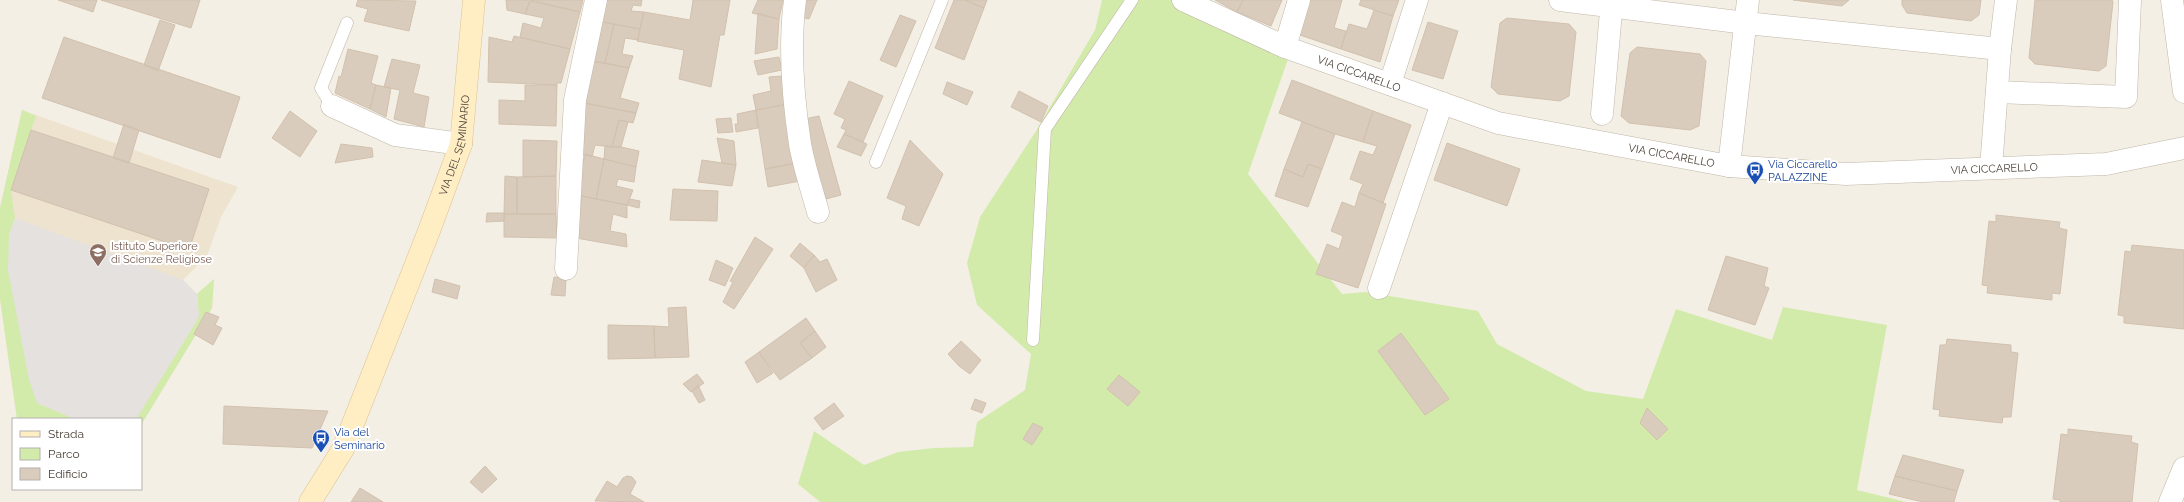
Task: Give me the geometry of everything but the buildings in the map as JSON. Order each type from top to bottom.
[{"type":"main road","name":"VIA DEL SEMINARIO","points":[[310,502],[343,449],[429,231],[461,144],[474,0]]},
{"type":"street","points":[[566,269],[575,100],[596,0]]},
{"type":"street","points":[[795,0],[792,19],[794,77],[800,144],[818,212]]},
{"type":"street","name":"VIA CICCARELLO","points":[[1184,0],[1285,46],[1498,123],[1730,166],[1846,174],[2106,164],[2184,148]]},
{"type":"street","points":[[1285,46],[1299,0]]},
{"type":"street","points":[[1390,84],[1416,0]]},
{"type":"street","points":[[1560,0],[1612,3],[1746,23],[2000,49]]},
{"type":"street","points":[[1730,166],[1748,0]]},
{"type":"street","points":[[1991,168],[2000,49],[2006,0]]},
{"type":"street","points":[[1997,92],[2126,97],[2130,0]]},
{"type":"street","points":[[2172,0],[2180,33],[2184,92]]},
{"type":"street","points":[[1602,114],[1612,3]]},
{"type":"street","points":[[1379,288],[1442,103]]},
{"type":"street","points":[[332,106],[395,135],[461,144]]},
{"type":"street","points":[[2170,502],[2184,468]]},
{"type":"lane","points":[[876,162],[942,0]]},
{"type":"lane","points":[[1033,340],[1045,129],[1132,0]]},
{"type":"lane","points":[[332,106],[321,88],[347,23]]},
{"type":"shaded area","name":"Istituto Superiore di Scienze Religiose","points":[[22,110],[238,187],[221,217],[207,256],[183,280],[197,294],[214,279],[212,308],[142,423],[142,418],[17,418],[0,299],[0,208]]},
{"type":"shaded area","points":[[15,218],[183,280],[197,294],[199,317],[137,418],[73,418],[37,403],[29,380],[8,270],[9,235]]},
{"type":"green space","points":[[1102,0],[1174,0],[1288,59],[1248,174],[1342,294],[1366,292],[1478,311],[1497,344],[1586,391],[1643,399],[1676,309],[1772,340],[1783,307],[1887,325],[1857,490],[1906,502],[820,502],[798,484],[814,431],[864,465],[898,452],[934,448],[973,447],[977,422],[1025,390],[1031,354],[977,305],[967,263],[980,217],[1036,131],[1095,30]]},
{"type":"green space","points":[[22,110],[36,116],[11,190],[15,218],[9,235],[37,403],[73,418],[17,418],[0,299],[0,208]]},
{"type":"green space","points":[[214,279],[212,308],[142,423],[142,418],[137,418],[199,317],[197,294]]},
{"type":"place","name":"Via Ciccarello PALAZZINE","points":[[1755,185]]},
{"type":"place","name":"Istituto Superiore di Scienze Religiose","points":[[98,267]]},
{"type":"place","name":"Via del Seminario","points":[[321,453]]}]
